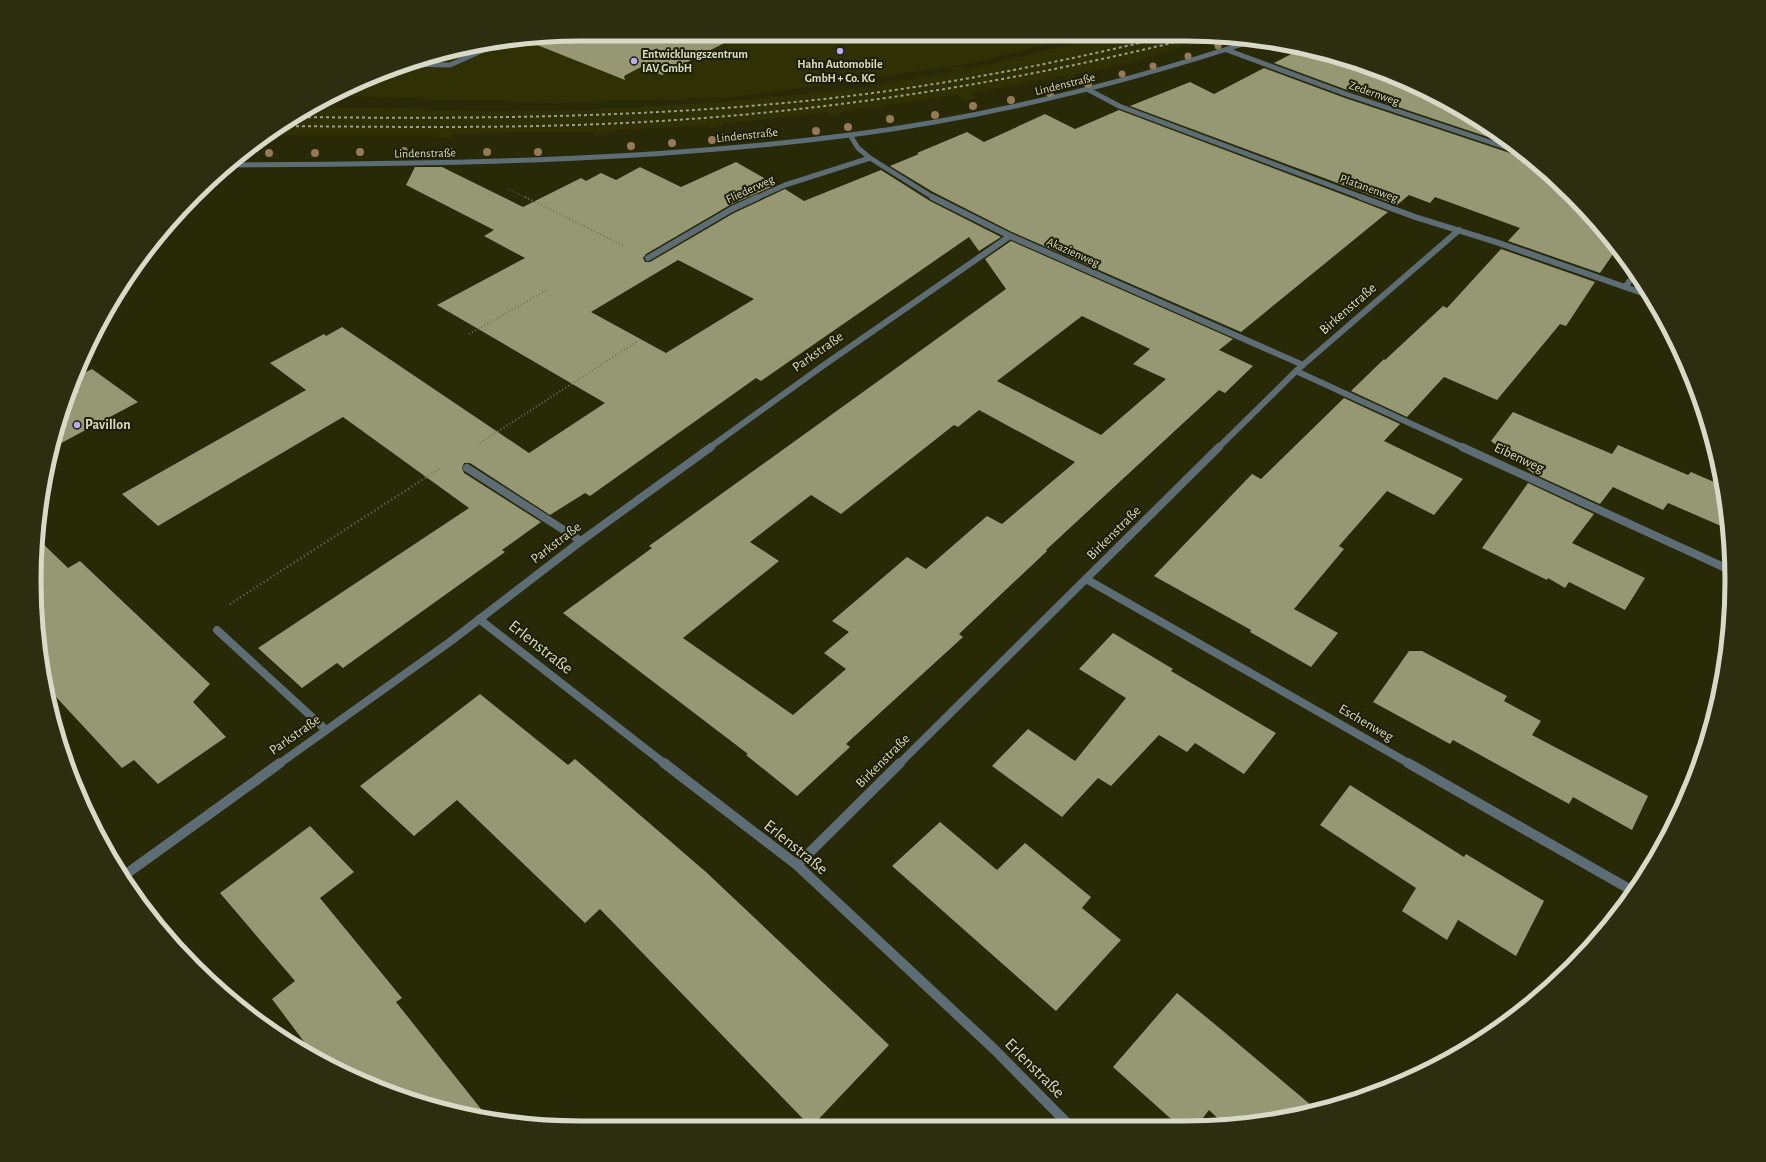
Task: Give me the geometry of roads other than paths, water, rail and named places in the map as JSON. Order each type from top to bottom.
[{"type":"street","name":"Lindenstraße","points":[[237,165],[456,163],[603,157],[738,147],[850,135],[1044,100],[1193,61],[1242,45]]},
{"type":"street","points":[[424,64],[450,65],[484,50]]},
{"type":"street","name":"Zedernweg","points":[[1226,50],[1346,94],[1506,147]]},
{"type":"street","name":"Platanenweg","points":[[1087,89],[1119,106],[1415,217],[1459,230],[1641,292]]},
{"type":"street","name":"Akazienweg","points":[[850,135],[858,148],[870,158],[926,194],[1010,236],[1303,365]]},
{"type":"street","name":"Fliederweg","points":[[648,258],[732,209],[785,185],[870,158]]},
{"type":"street","name":"Birkenstraße","points":[[797,865],[1296,371],[1459,230]]},
{"type":"street","name":"Parkstraße","points":[[127,873],[479,619],[581,541],[824,365],[1010,236]]},
{"type":"street","points":[[1625,286],[1632,278]]},
{"type":"street","name":"Eibenweg","points":[[1296,371],[1725,568]]},
{"type":"street","points":[[466,468],[581,541]]},
{"type":"street","name":"Eschenweg","points":[[1086,579],[1629,888]]},
{"type":"street","name":"Erlenstraße","points":[[479,619],[762,840],[797,865],[994,1049],[1065,1121]]},
{"type":"street","points":[[217,630],[326,730]]},
{"type":"railway","points":[[305,117],[423,118],[551,116],[742,107],[849,96],[981,76],[1069,59],[1147,41]]},
{"type":"railway","points":[[290,126],[421,127],[612,124],[794,110],[860,102],[992,81],[1179,41]]},
{"type":"place","name":"Hahn Automobile GmbH + Co. KG","points":[[840,51]]},
{"type":"place","name":"Entwicklungszentrum IAV GmbH","points":[[634,61]]},
{"type":"place","name":"Pavillon","points":[[77,425]]}]
